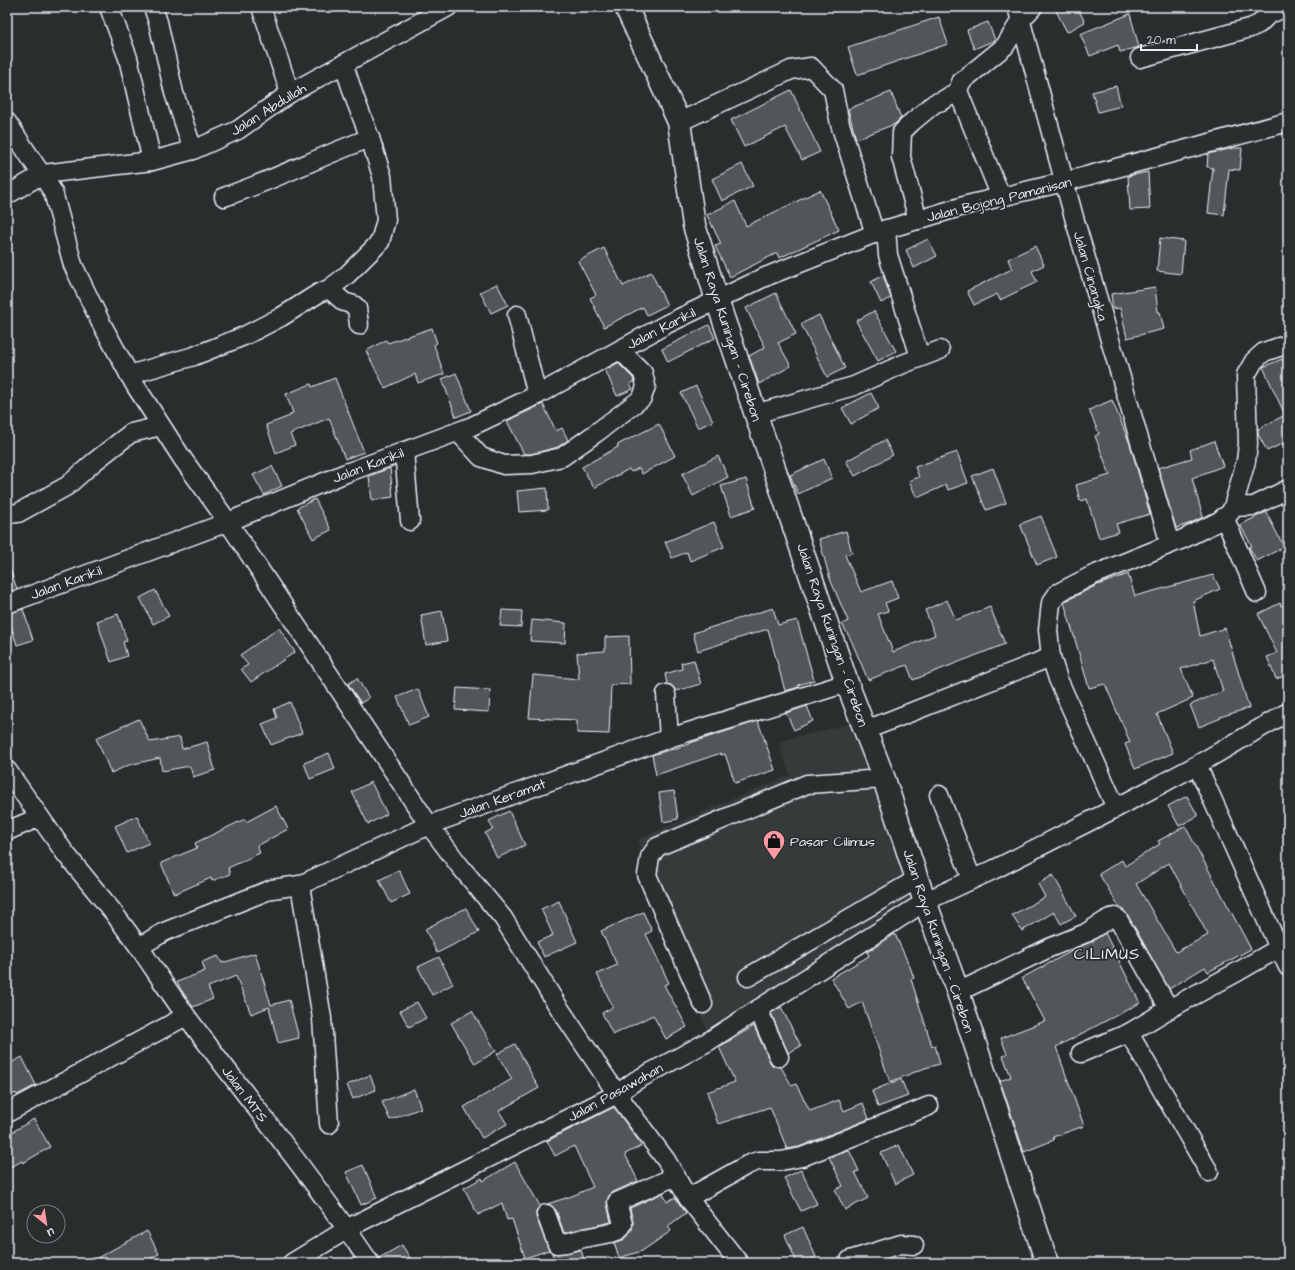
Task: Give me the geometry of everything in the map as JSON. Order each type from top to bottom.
[{"type":"highway","name":"Jalan Raya Kuningan - Cirebon","points":[[626,7],[679,122],[694,225],[717,300],[755,414],[798,534],[847,683],[884,778],[917,880],[926,901],[958,992],[1047,1263]]},
{"type":"street","points":[[110,7],[128,58],[152,161]]},
{"type":"street","points":[[153,7],[158,22],[174,93],[193,150]]},
{"type":"street","points":[[261,7],[290,93]]},
{"type":"street","name":"Jalan Abdullah","points":[[7,195],[43,174],[152,161],[193,150],[238,130],[290,93],[344,65],[448,7]]},
{"type":"street","points":[[918,220],[900,157],[902,132],[935,103],[942,101],[958,91],[961,82],[1005,46],[1019,13],[1034,7]]},
{"type":"street","points":[[1140,58],[1250,28],[1259,24],[1268,15],[1286,7]]},
{"type":"street","name":"Jalan Cinangka","points":[[1019,13],[1064,182],[1170,544]]},
{"type":"street","points":[[129,375],[194,356],[244,336],[281,317],[319,293],[329,289],[346,276],[380,242],[386,220],[382,176],[344,65]]},
{"type":"street","points":[[679,122],[790,70],[811,67],[833,90],[842,131],[881,231],[920,356]]},
{"type":"street","points":[[958,91],[1001,197]]},
{"type":"street","points":[[7,122],[43,174],[53,192],[74,265],[100,321],[129,375],[161,426],[228,522],[429,825],[459,865],[503,918],[617,1094],[676,1176],[688,1198],[739,1263]]},
{"type":"street","name":"Jalan Bojong Pamanisan","points":[[717,300],[766,277],[881,231],[967,205],[1064,182],[1288,122]]},
{"type":"street","points":[[224,197],[255,186],[338,150],[370,138]]},
{"type":"street","points":[[329,289],[344,302],[354,305],[357,308],[359,324]]},
{"type":"street","name":"Jalan Karikil","points":[[7,604],[228,522],[404,451],[458,432],[537,395],[667,324],[717,300]]},
{"type":"street","points":[[517,315],[537,395]]},
{"type":"street","points":[[1116,808],[1058,679],[1051,658],[1048,630],[1050,603],[1058,593],[1091,576],[1170,544],[1219,521],[1228,512],[1246,462],[1248,444],[1246,375],[1254,360],[1264,352],[1288,344]]},
{"type":"street","points":[[458,432],[481,457],[504,465],[532,464],[562,457],[642,398],[646,386],[643,373],[620,350]]},
{"type":"street","points":[[755,414],[854,386],[920,356],[940,350]]},
{"type":"street","points":[[7,514],[18,513],[67,486],[131,433],[161,426]]},
{"type":"street","points":[[404,451],[410,521]]},
{"type":"street","points":[[1228,512],[1254,506],[1288,489]]},
{"type":"street","points":[[1228,512],[1257,593]]},
{"type":"street","points":[[866,730],[1051,658]]},
{"type":"street","name":"Jalan Keramat","points":[[139,947],[164,932],[272,889],[300,885],[429,825],[669,738],[847,683]]},
{"type":"street","points":[[666,694],[669,738]]},
{"type":"street","name":"Jalan Pasawahan","points":[[292,1263],[348,1229],[617,1094],[636,1081],[709,1041],[926,901],[1116,808],[1196,765],[1288,712]]},
{"type":"street","points":[[1081,1053],[1129,1033],[1169,1009],[1239,971],[1285,957],[1196,765]]},
{"type":"street","name":"Jalan MTS","points":[[7,770],[65,853],[113,912],[186,1016],[348,1229],[370,1263]]},
{"type":"street","points":[[703,1004],[647,875],[650,857],[657,847],[807,784],[884,778]]},
{"type":"street","points":[[939,795],[972,879]]},
{"type":"street","points":[[7,831],[40,817]]},
{"type":"street","points":[[748,977],[917,880]]},
{"type":"street","points":[[300,885],[322,1018],[330,1124]]},
{"type":"street","points":[[958,992],[1049,948],[1086,933],[1110,918],[1115,917],[1118,919],[1131,941],[1169,1009]]},
{"type":"street","points":[[758,1010],[780,1057]]},
{"type":"street","points":[[7,1113],[186,1016]]},
{"type":"street","points":[[1129,1033],[1209,1172]]},
{"type":"street","points":[[688,1198],[747,1165],[758,1161],[781,1161],[797,1158],[929,1106]]},
{"type":"street","points":[[546,1214],[557,1244],[566,1244],[584,1238],[611,1233],[619,1230],[623,1224],[617,1202],[676,1176]]},
{"type":"street","points":[[846,1262],[901,1244],[914,1245]]},
{"type":"shaded area","name":"Pasar Cilimus","points":[[856,722],[916,907],[709,1038],[638,839],[790,775],[778,742]]},
{"type":"building","points":[[1054,7],[1077,7],[1085,22],[1067,32]]},
{"type":"building","points":[[1130,14],[1139,47],[1120,52],[1118,45],[1090,56],[1080,34]]},
{"type":"building","points":[[939,17],[948,44],[857,75],[848,47]]},
{"type":"building","points":[[988,22],[995,40],[974,49],[967,30]]},
{"type":"building","points":[[1116,86],[1121,106],[1098,112],[1092,92]]},
{"type":"building","points":[[791,90],[820,152],[802,160],[785,127],[744,147],[731,120]]},
{"type":"building","points":[[891,92],[901,118],[895,124],[856,139],[848,109]]},
{"type":"building","points":[[1233,148],[1242,148],[1240,170],[1229,169],[1224,215],[1208,213],[1213,168],[1207,167],[1208,154]]},
{"type":"building","points":[[742,164],[753,186],[722,201],[712,179]]},
{"type":"building","points":[[1148,172],[1150,209],[1130,210],[1128,176]]},
{"type":"building","points":[[820,190],[839,230],[779,258],[777,253],[730,277],[715,246],[721,244],[707,215],[735,201],[746,226]]},
{"type":"building","points":[[1160,238],[1184,241],[1181,274],[1157,271]]},
{"type":"building","points":[[928,239],[937,256],[914,268],[906,250]]},
{"type":"building","points":[[1035,246],[1044,265],[1032,271],[1037,282],[1000,300],[997,294],[974,305],[967,291],[1012,269],[1008,259]]},
{"type":"building","points":[[604,248],[623,286],[651,272],[667,305],[647,315],[643,307],[604,327],[590,298],[596,295],[578,261]]},
{"type":"building","points":[[883,275],[891,298],[881,303],[871,282]]},
{"type":"building","points":[[497,284],[508,305],[491,313],[480,292]]},
{"type":"building","points":[[1155,287],[1158,312],[1160,312],[1164,329],[1127,338],[1120,308],[1113,309],[1111,294]]},
{"type":"building","points":[[776,293],[796,334],[778,343],[791,366],[759,384],[749,356],[765,347],[746,308]]},
{"type":"building","points":[[874,311],[896,351],[878,361],[856,321]]},
{"type":"building","points":[[819,315],[845,368],[827,377],[801,324]]},
{"type":"building","points":[[709,325],[715,338],[668,362],[662,349]]},
{"type":"building","points":[[432,328],[437,343],[434,345],[444,374],[418,383],[415,374],[385,388],[366,351],[386,340],[388,343]]},
{"type":"building","points":[[1282,359],[1288,372],[1288,441],[1267,451],[1258,434],[1258,429],[1285,415],[1263,367]]},
{"type":"building","points":[[618,363],[633,378],[634,382],[630,384],[633,389],[617,396],[605,370]]},
{"type":"building","points":[[456,373],[471,411],[456,417],[442,379]]},
{"type":"building","points":[[335,378],[364,452],[345,459],[329,418],[290,434],[295,445],[276,453],[266,425],[290,416],[290,414],[293,413],[286,394],[311,384],[312,387]]},
{"type":"building","points":[[696,386],[713,421],[698,428],[681,393]]},
{"type":"building","points":[[871,393],[879,408],[851,424],[842,408]]},
{"type":"building","points":[[1112,400],[1130,444],[1150,514],[1116,524],[1119,532],[1099,538],[1087,499],[1080,501],[1076,485],[1110,475],[1095,436],[1099,434],[1089,410]]},
{"type":"building","points":[[543,404],[556,431],[562,428],[568,440],[558,447],[531,454],[524,454],[507,421]]},
{"type":"building","points":[[659,424],[675,456],[642,474],[639,468],[631,472],[629,469],[594,488],[582,467],[618,447],[617,445]]},
{"type":"building","points":[[885,440],[893,455],[855,476],[846,461]]},
{"type":"building","points":[[1214,441],[1223,466],[1192,478],[1203,517],[1176,528],[1158,468],[1192,458],[1190,450]]},
{"type":"building","points":[[957,452],[968,483],[948,490],[946,485],[917,498],[909,481],[919,477],[915,467]]},
{"type":"building","points":[[718,456],[728,477],[693,496],[682,474]]},
{"type":"building","points":[[824,459],[832,478],[798,494],[790,475]]},
{"type":"building","points":[[272,466],[282,486],[264,495],[253,475]]},
{"type":"building","points":[[390,468],[393,497],[372,500],[369,476]]},
{"type":"building","points":[[993,468],[1006,503],[986,510],[972,476]]},
{"type":"building","points":[[746,479],[755,508],[731,516],[721,486]]},
{"type":"building","points":[[547,488],[548,510],[519,512],[517,491]]},
{"type":"building","points":[[315,499],[331,530],[313,539],[297,508]]},
{"type":"building","points":[[1266,512],[1284,547],[1257,561],[1249,547],[1252,546],[1240,525]]},
{"type":"building","points":[[1041,516],[1057,557],[1037,565],[1020,524]]},
{"type":"building","points":[[714,522],[724,547],[690,561],[687,552],[672,558],[665,542]]},
{"type":"building","points":[[846,531],[852,553],[845,555],[861,592],[892,581],[898,598],[885,603],[888,611],[878,614],[893,652],[935,635],[925,610],[947,600],[956,620],[990,607],[1005,644],[913,680],[907,665],[868,680],[851,640],[842,624],[848,621],[830,579],[819,539]]},
{"type":"building","points":[[10,569],[17,589],[7,593],[7,570]]},
{"type":"building","points":[[1128,574],[1135,596],[1213,575],[1220,589],[1193,601],[1200,636],[1225,628],[1249,708],[1220,717],[1221,718],[1199,727],[1190,705],[1223,691],[1213,659],[1181,669],[1193,698],[1157,714],[1173,753],[1135,769],[1125,744],[1130,742],[1105,684],[1089,688],[1064,602],[1095,586]]},
{"type":"building","points":[[155,590],[169,616],[153,624],[140,598]]},
{"type":"building","points":[[1288,602],[1288,677],[1287,675],[1276,679],[1267,657],[1277,653],[1258,614],[1280,603],[1281,606]]},
{"type":"building","points":[[773,608],[778,625],[797,620],[814,680],[798,685],[799,687],[785,691],[768,629],[698,651],[693,633]]},
{"type":"building","points":[[23,609],[33,640],[17,645],[7,614]]},
{"type":"building","points":[[502,610],[522,611],[521,627],[500,626]]},
{"type":"building","points":[[442,611],[447,641],[426,645],[421,615]]},
{"type":"building","points":[[118,614],[127,641],[123,642],[127,656],[111,662],[97,621]]},
{"type":"building","points":[[532,620],[566,623],[565,643],[530,641]]},
{"type":"building","points":[[279,628],[295,652],[251,682],[241,669],[248,665],[240,655]]},
{"type":"building","points":[[629,636],[630,684],[611,685],[609,734],[577,733],[577,720],[529,718],[533,675],[579,679],[577,653],[605,651],[605,637]]},
{"type":"building","points":[[694,660],[701,684],[676,691],[671,685],[667,684],[665,674],[682,669],[681,663]]},
{"type":"building","points":[[357,678],[369,698],[361,703],[348,684]]},
{"type":"building","points":[[457,688],[490,690],[489,712],[455,710]]},
{"type":"building","points":[[418,689],[429,717],[409,725],[397,697]]},
{"type":"building","points":[[290,702],[302,733],[271,745],[262,724],[277,718],[274,709]]},
{"type":"building","points":[[807,706],[813,721],[794,730],[786,713]]},
{"type":"building","points":[[139,719],[150,742],[180,737],[182,749],[207,742],[215,770],[193,777],[190,766],[162,771],[160,758],[129,765],[111,773],[96,738]]},
{"type":"building","points":[[758,721],[775,770],[735,783],[725,754],[721,755],[721,753],[656,775],[652,755]]},
{"type":"building","points":[[329,753],[335,769],[310,779],[304,763]]},
{"type":"building","points":[[371,782],[387,814],[368,824],[352,792]]},
{"type":"building","points":[[674,791],[678,819],[663,822],[659,793]]},
{"type":"building","points":[[1187,796],[1198,816],[1179,826],[1168,806]]},
{"type":"building","points":[[276,806],[288,829],[257,846],[260,853],[228,868],[230,874],[212,881],[211,878],[174,894],[161,863],[197,848],[195,843],[245,819],[246,822]]},
{"type":"building","points":[[509,811],[525,845],[497,858],[485,833],[493,829],[489,821]]},
{"type":"building","points":[[137,816],[149,843],[127,853],[115,826]]},
{"type":"building","points":[[1185,826],[1251,949],[1208,972],[1205,967],[1169,989],[1127,914],[1120,908],[1099,874],[1122,860],[1125,866],[1160,844],[1158,841]],"holes":[[[1169,863],[1208,935],[1176,952],[1136,884]]]},
{"type":"building","points":[[399,870],[410,894],[391,903],[379,880]]},
{"type":"building","points":[[1053,875],[1076,916],[1061,924],[1054,912],[1022,931],[1012,915],[1045,897],[1038,884]]},
{"type":"building","points":[[559,901],[577,942],[544,957],[537,942],[553,935],[541,909]]},
{"type":"building","points":[[466,908],[479,932],[437,953],[425,929]]},
{"type":"building","points":[[643,912],[652,931],[646,934],[669,983],[664,985],[687,1027],[666,1039],[653,1015],[613,1035],[602,1013],[613,1007],[597,974],[617,965],[601,931]]},
{"type":"building","points":[[1105,933],[1140,1003],[1056,1047],[1084,1126],[1053,1137],[1054,1140],[1024,1152],[1000,1081],[1011,1077],[1003,1056],[1007,1054],[1001,1038],[1045,1021],[1022,978],[1091,942]]},
{"type":"building","points":[[895,934],[914,978],[911,979],[932,1046],[935,1045],[940,1064],[925,1068],[890,1082],[862,1002],[849,1009],[831,978],[869,956],[867,952]]},
{"type":"building","points":[[255,953],[271,1005],[289,1000],[299,1038],[278,1043],[269,1007],[251,1014],[236,976],[208,987],[213,999],[193,1007],[177,982],[205,971],[202,962],[218,956],[222,963]]},
{"type":"building","points":[[439,957],[453,984],[432,995],[418,967]]},
{"type":"building","points":[[417,1002],[426,1018],[409,1027],[400,1011]]},
{"type":"building","points":[[781,1007],[801,1046],[788,1053],[771,1013]]},
{"type":"building","points":[[472,1011],[496,1051],[475,1064],[451,1023]]},
{"type":"building","points":[[754,1026],[770,1062],[773,1066],[781,1067],[792,1086],[796,1084],[810,1111],[839,1100],[844,1111],[863,1103],[869,1119],[799,1147],[787,1149],[770,1107],[718,1124],[707,1092],[735,1082],[719,1047]]},
{"type":"building","points":[[515,1044],[539,1088],[499,1111],[507,1124],[482,1138],[464,1107],[512,1079],[497,1054]]},
{"type":"building","points":[[22,1057],[36,1085],[17,1095],[16,1093],[7,1097],[7,1065]]},
{"type":"building","points":[[370,1075],[376,1090],[353,1099],[347,1085]]},
{"type":"building","points":[[901,1079],[908,1096],[878,1107],[872,1091]]},
{"type":"building","points":[[414,1089],[421,1108],[390,1120],[382,1102]]},
{"type":"building","points":[[614,1107],[641,1146],[625,1154],[638,1181],[613,1192],[609,1196],[607,1204],[611,1222],[564,1233],[556,1210],[547,1204],[593,1187],[574,1146],[555,1156],[547,1141]]},
{"type":"building","points":[[34,1119],[50,1147],[23,1163],[22,1161],[7,1169],[7,1135]]},
{"type":"building","points":[[899,1145],[913,1175],[895,1184],[881,1153]]},
{"type":"building","points":[[849,1150],[859,1171],[855,1172],[868,1198],[845,1210],[835,1190],[843,1186],[829,1157]]},
{"type":"building","points":[[515,1162],[540,1206],[536,1212],[536,1217],[549,1250],[525,1258],[512,1219],[507,1220],[502,1203],[478,1215],[464,1188],[482,1178],[483,1181]]},
{"type":"building","points":[[363,1165],[377,1198],[361,1205],[346,1172]]},
{"type":"building","points":[[801,1170],[817,1204],[801,1211],[784,1178]]},
{"type":"building","points":[[663,1193],[667,1202],[675,1197],[686,1213],[668,1226],[671,1231],[642,1251],[619,1258],[614,1243],[623,1240],[632,1230],[633,1222],[630,1208]]},
{"type":"building","points":[[803,1227],[816,1257],[804,1263],[797,1263],[785,1235]]},
{"type":"building","points":[[147,1231],[159,1254],[142,1263],[88,1263]]},
{"type":"building","points":[[402,1245],[413,1263],[380,1263],[379,1258]]},
{"type":"building","points":[[581,1250],[585,1263],[555,1263],[552,1253],[558,1254]]},
{"type":"place","name":"Pasar Cilimus","points":[[774,860]]},
{"type":"district","name":"CILIMUS","points":[[1107,953]]}]
